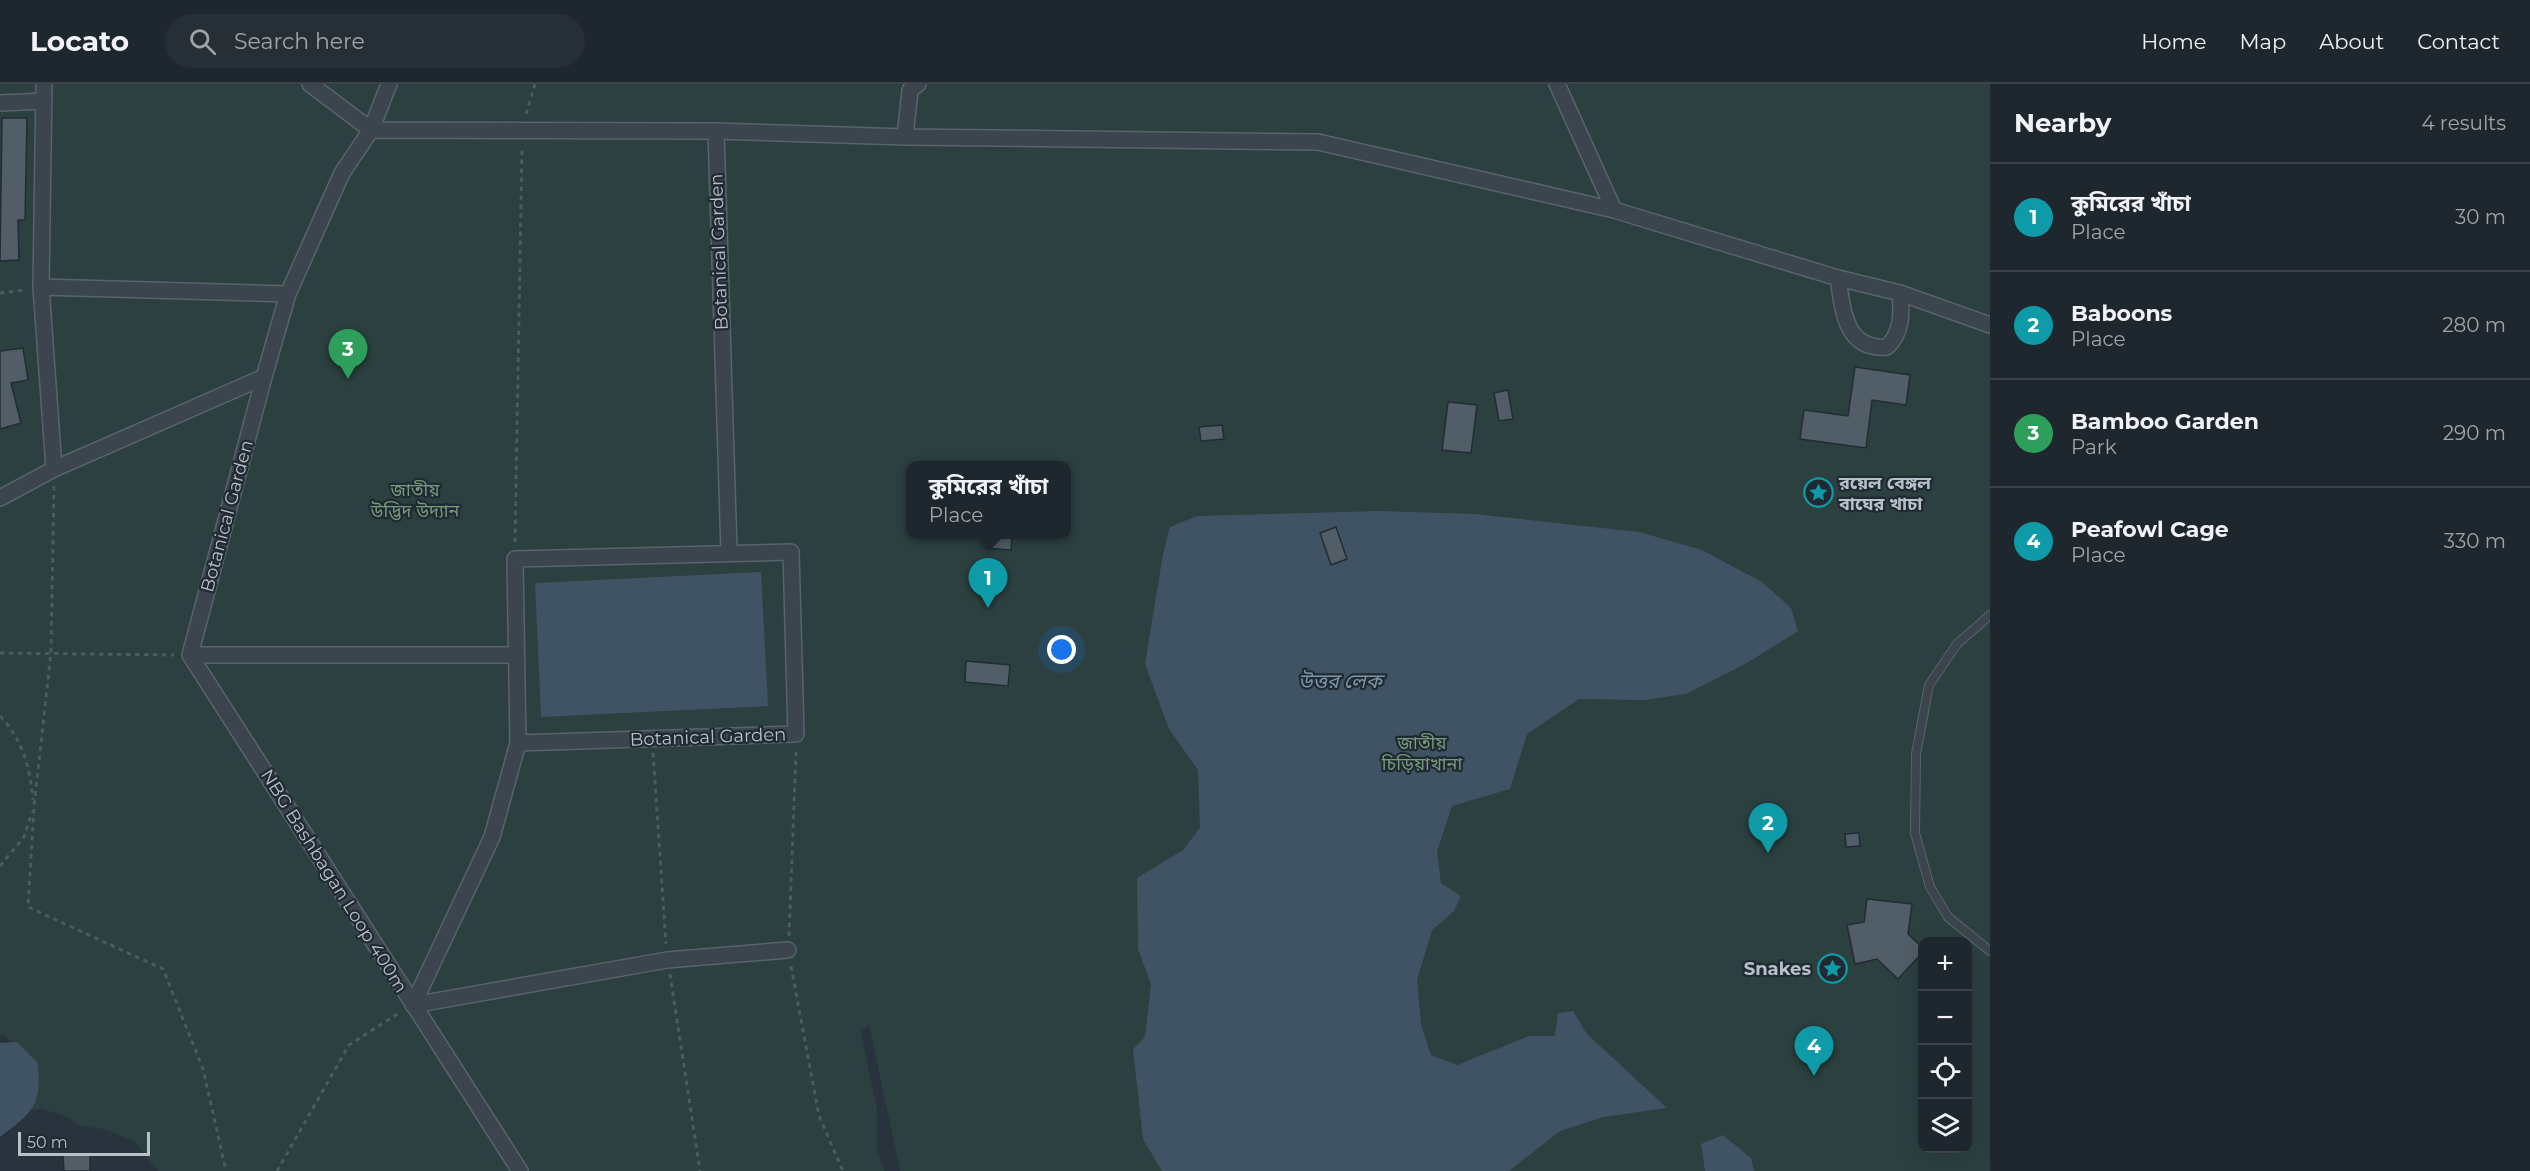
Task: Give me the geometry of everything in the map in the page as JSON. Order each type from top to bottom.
[{"type":"street","points":[[44,84],[41,287],[54,469]]},
{"type":"street","points":[[310,84],[371,130],[716,131],[905,137],[1318,142],[1614,210],[1838,278],[1900,293],[1990,325]]},
{"type":"street","name":"Botanical Garden","points":[[190,655],[288,294],[342,173],[371,130],[389,84]]},
{"type":"street","points":[[1557,84],[1614,210]]},
{"type":"street","points":[[905,137],[910,86]]},
{"type":"street","points":[[0,103],[44,101]]},
{"type":"street","name":"Botanical Garden","points":[[716,131],[729,552]]},
{"type":"street","points":[[1838,278],[1849,329],[1870,349],[1887,348],[1896,339],[1902,311],[1900,293]]},
{"type":"street","points":[[41,287],[288,294]]},
{"type":"street","points":[[0,498],[54,469],[264,377]]},
{"type":"street","name":"Botanical Garden","points":[[515,559],[791,552],[796,734],[518,743]]},
{"type":"street","points":[[190,655],[517,655],[515,559]]},
{"type":"street","name":"NBG Bashbagan Loop 400m","points":[[190,655],[412,1005]]},
{"type":"street","name":"NBG Bashbagan Loop 400m","points":[[412,1005],[492,837],[518,743],[517,655]]},
{"type":"street","points":[[520,1171],[412,1005],[668,960],[788,950]]},
{"type":"lane","points":[[1990,615],[1957,644],[1929,685],[1916,754],[1915,833],[1930,886],[1948,917],[1990,951]]},
{"type":"path","points":[[515,559],[522,130],[535,84]]},
{"type":"path","points":[[0,293],[41,287]]},
{"type":"path","points":[[54,469],[51,652],[34,807],[28,907],[163,969],[203,1069],[226,1171]]},
{"type":"path","points":[[0,652],[190,655]]},
{"type":"path","points":[[0,717],[21,744],[30,775],[34,807],[24,837],[0,866]]},
{"type":"path","points":[[277,1171],[349,1045],[412,1005]]},
{"type":"green space","points":[[0,84],[1990,84],[1990,1171],[900,1171],[869,1024],[861,1032],[877,1110],[877,1149],[884,1171],[158,1171],[134,1141],[103,1129],[81,1126],[63,1115],[41,1109],[28,1110],[17,1058],[6,1036],[0,1035]]},
{"type":"water","name":"উত্তর লেক","points":[[1379,511],[1475,514],[1639,532],[1702,550],[1762,582],[1791,608],[1798,631],[1747,663],[1686,694],[1644,700],[1579,699],[1527,734],[1510,789],[1452,806],[1437,852],[1441,883],[1461,896],[1454,911],[1432,930],[1417,980],[1421,1024],[1431,1055],[1457,1065],[1529,1036],[1555,1036],[1558,1013],[1573,1011],[1587,1034],[1667,1108],[1603,1117],[1560,1131],[1509,1171],[1162,1171],[1143,1139],[1133,1049],[1145,1037],[1151,984],[1138,949],[1137,878],[1183,850],[1200,828],[1198,770],[1169,729],[1145,664],[1163,554],[1170,527],[1197,516]]},
{"type":"water","points":[[761,572],[768,706],[541,717],[535,583]]},
{"type":"water","points":[[17,1042],[38,1063],[38,1089],[33,1107],[28,1114],[0,1137],[0,1043]]},
{"type":"water","points":[[1723,1135],[1751,1158],[1754,1171],[1705,1171],[1701,1144]]},
{"type":"building","points":[[2,118],[27,118],[25,220],[18,220],[19,260],[0,261]]},
{"type":"building","points":[[23,348],[28,380],[11,383],[21,423],[0,429],[0,351]]},
{"type":"building","points":[[1855,367],[1910,375],[1906,405],[1872,400],[1866,448],[1800,439],[1804,410],[1848,416]]},
{"type":"building","points":[[1508,390],[1513,419],[1499,421],[1494,393]]},
{"type":"building","points":[[1448,402],[1477,405],[1471,453],[1442,450]]},
{"type":"building","points":[[1222,425],[1224,439],[1201,441],[1199,427]]},
{"type":"building","points":[[1336,527],[1347,559],[1331,565],[1320,533]]},
{"type":"building","points":[[985,539],[1012,539],[1011,550],[985,548]]},
{"type":"building","points":[[966,661],[1010,665],[1008,686],[965,682]]},
{"type":"building","points":[[1859,833],[1860,846],[1846,847],[1845,834]]},
{"type":"building","points":[[1867,899],[1912,904],[1908,934],[1918,943],[1918,957],[1898,979],[1877,959],[1855,964],[1847,925],[1864,922]]},
{"type":"building","points":[[63,1155],[90,1155],[90,1171],[64,1171]]},
{"type":"place","name":"Bamboo Garden","points":[[348,379]]},
{"type":"place","name":"রয়েল বেঙ্গল বাঘের খাচা","points":[[1818,493]]},
{"type":"place","name":"কুমিরের খাঁচা","points":[[988,608]]},
{"type":"place","name":"Baboons","points":[[1768,853]]},
{"type":"place","name":"Snakes","points":[[1832,969]]},
{"type":"place","name":"Peafowl Cage","points":[[1814,1076]]},
{"type":"park label","name":"জাতীয় উদ্ভিদ উদ্যান","points":[[415,500]]},
{"type":"park label","name":"জাতীয় চিড়িয়াখানা","points":[[1422,753]]}]
